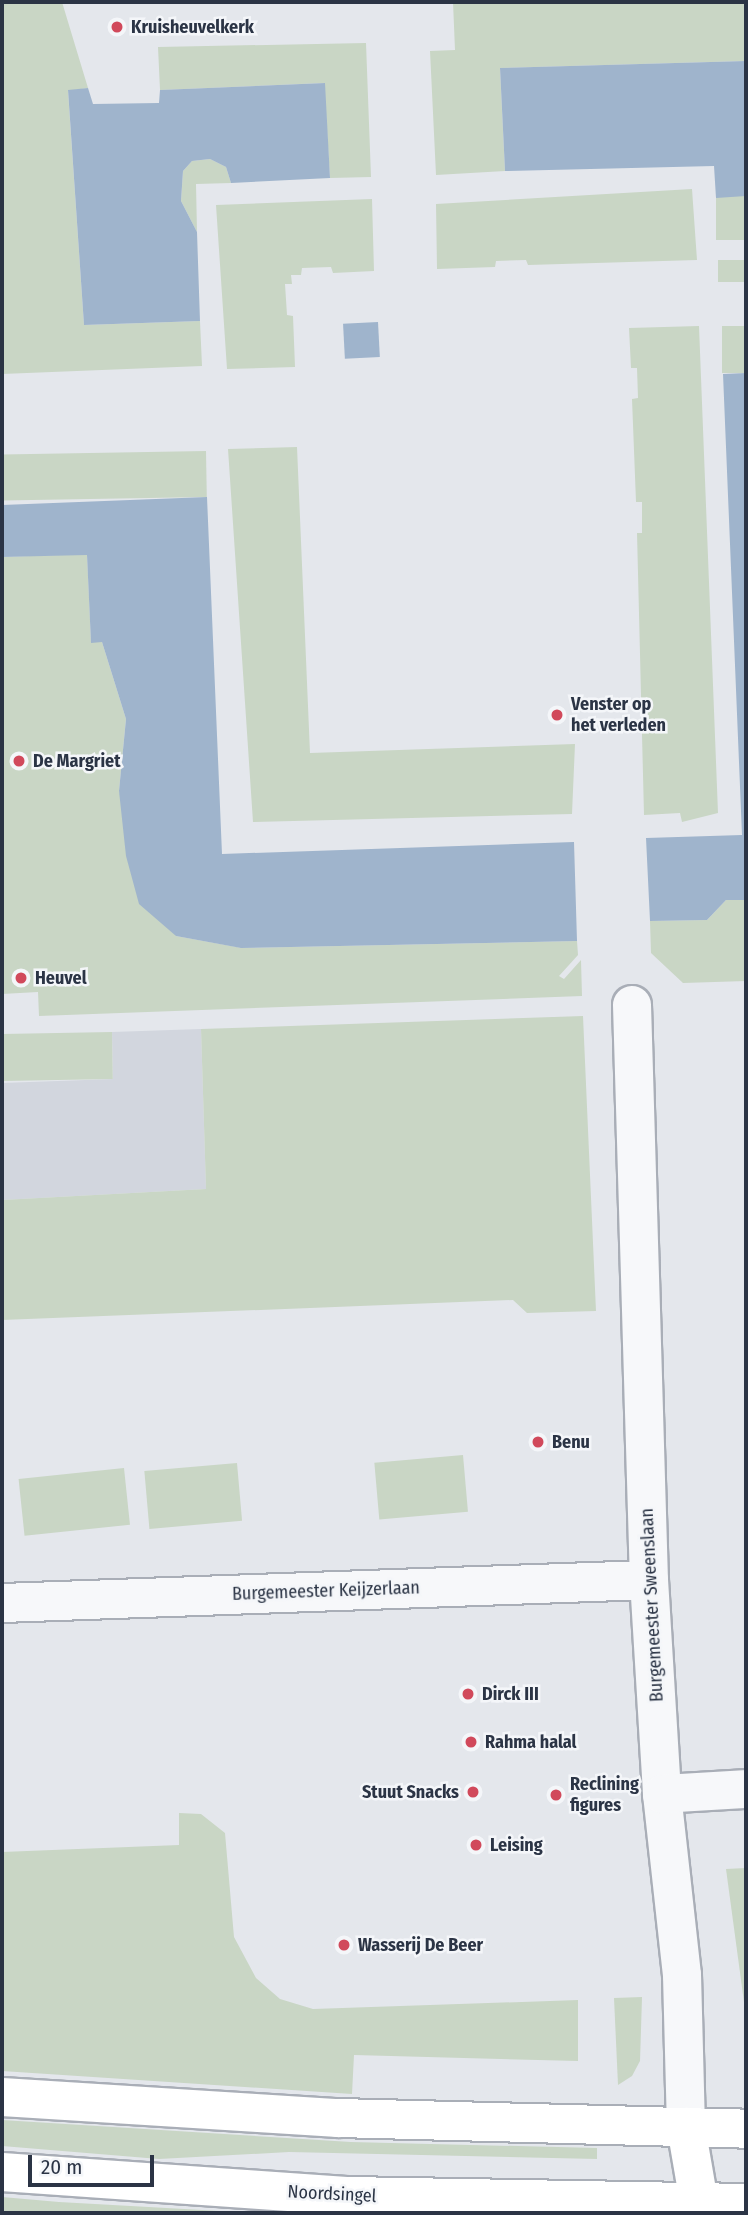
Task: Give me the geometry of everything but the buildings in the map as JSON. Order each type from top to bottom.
[{"type":"main road","points":[[2,2097],[338,2118],[746,2129]]},
{"type":"main road","name":"Burgemeester Sweenslaan","points":[[686,2127],[699,2208]]},
{"type":"main road","name":"Noordsingel","points":[[2,2172],[346,2196],[699,2208],[746,2203]]},
{"type":"street","name":"Burgemeester Sweenslaan","points":[[632,1005],[649,1580],[662,1794],[682,1975],[686,2127]]},
{"type":"street","name":"Burgemeester Keijzerlaan","points":[[2,1603],[649,1580]]},
{"type":"street","points":[[662,1794],[746,1789]]},
{"type":"shaded area","points":[[201,1029],[206,1189],[2,1200],[2,1083],[113,1079],[112,1032]]},
{"type":"green space","points":[[2,2],[62,2],[88,88],[68,91],[84,325],[200,321],[202,366],[2,374]]},
{"type":"green space","points":[[453,2],[746,2],[746,61],[500,68],[505,171],[436,175],[430,51],[455,50]]},
{"type":"green space","points":[[366,43],[371,177],[330,178],[324,83],[160,90],[158,47]]},
{"type":"green space","points":[[210,159],[226,167],[231,183],[196,184],[197,232],[181,201],[183,171],[192,161]]},
{"type":"green space","points":[[692,189],[697,260],[528,265],[526,260],[496,261],[495,267],[437,269],[436,204]]},
{"type":"green space","points":[[716,196],[746,196],[746,240],[716,240]]},
{"type":"green space","points":[[372,199],[374,271],[333,273],[331,267],[302,268],[301,275],[291,275],[292,284],[285,284],[287,315],[293,316],[295,367],[227,369],[216,205]]},
{"type":"green space","points":[[718,260],[746,260],[746,282],[718,282]]},
{"type":"green space","points":[[699,326],[718,813],[682,822],[680,813],[644,815],[637,533],[642,533],[642,502],[636,502],[632,399],[638,398],[637,368],[631,368],[629,328]]},
{"type":"green space","points":[[722,326],[746,326],[746,373],[722,373]]},
{"type":"green space","points":[[297,447],[310,753],[575,744],[572,814],[253,822],[228,449]]},
{"type":"green space","points":[[206,451],[207,497],[3,501],[2,455]]},
{"type":"green space","points":[[87,554],[91,642],[102,642],[126,719],[119,791],[176,936],[242,948],[577,941],[578,955],[559,976],[564,979],[581,960],[582,996],[39,1016],[38,992],[2,994],[2,557]]},
{"type":"green space","points":[[726,900],[746,900],[746,981],[683,983],[651,953],[650,921],[707,920]]},
{"type":"green space","points":[[583,1016],[596,1311],[527,1313],[513,1300],[2,1320],[2,1200],[206,1189],[201,1029]]},
{"type":"green space","points":[[112,1032],[113,1079],[3,1081],[2,1034]]},
{"type":"green space","points":[[463,1455],[468,1512],[379,1520],[374,1463]]},
{"type":"green space","points":[[237,1463],[242,1521],[149,1529],[144,1471]]},
{"type":"green space","points":[[124,1468],[130,1525],[25,1536],[19,1479]]},
{"type":"green space","points":[[179,1813],[201,1814],[225,1833],[234,1937],[256,1978],[280,1999],[313,2009],[578,2000],[578,2061],[354,2055],[352,2094],[2,2071],[2,1852],[179,1845]]},
{"type":"green space","points":[[746,1868],[746,2017],[726,1869]]},
{"type":"green space","points":[[642,1997],[640,2061],[632,2076],[618,2085],[614,1998]]},
{"type":"green space","points":[[2,2120],[351,2142],[597,2148],[597,2159],[289,2152],[159,2159],[2,2146]]},
{"type":"green space","points":[[2,2197],[59,2202],[256,2213],[2,2213]]},
{"type":"water","points":[[746,61],[746,196],[716,198],[714,166],[505,171],[500,68]]},
{"type":"water","points":[[325,83],[330,178],[231,183],[226,167],[210,159],[192,161],[183,171],[181,201],[197,232],[200,321],[84,325],[68,90],[88,88],[93,104],[159,103],[160,90]]},
{"type":"water","points":[[378,322],[380,357],[345,359],[343,324]]},
{"type":"water","points":[[746,373],[746,900],[726,900],[707,920],[650,921],[646,838],[742,835],[723,374]]},
{"type":"water","points":[[207,497],[222,854],[574,842],[577,941],[241,948],[176,936],[139,904],[126,856],[119,791],[126,719],[102,642],[91,643],[87,555],[2,557],[2,505]]},
{"type":"place","name":"Kruisheuvelkerk","points":[[117,27]]},
{"type":"place","name":"Venster op het verleden","points":[[557,715]]},
{"type":"place","name":"De Margriet","points":[[19,761]]},
{"type":"place","name":"Heuvel","points":[[21,978]]},
{"type":"place","name":"Benu","points":[[538,1442]]},
{"type":"place","name":"Dirck III","points":[[468,1694]]},
{"type":"place","name":"Rahma halal","points":[[471,1742]]},
{"type":"place","name":"Stuut Snacks","points":[[473,1792]]},
{"type":"place","name":"Reclining figures","points":[[556,1795]]},
{"type":"place","name":"Leising","points":[[476,1845]]},
{"type":"place","name":"Wasserij De Beer","points":[[344,1945]]}]
